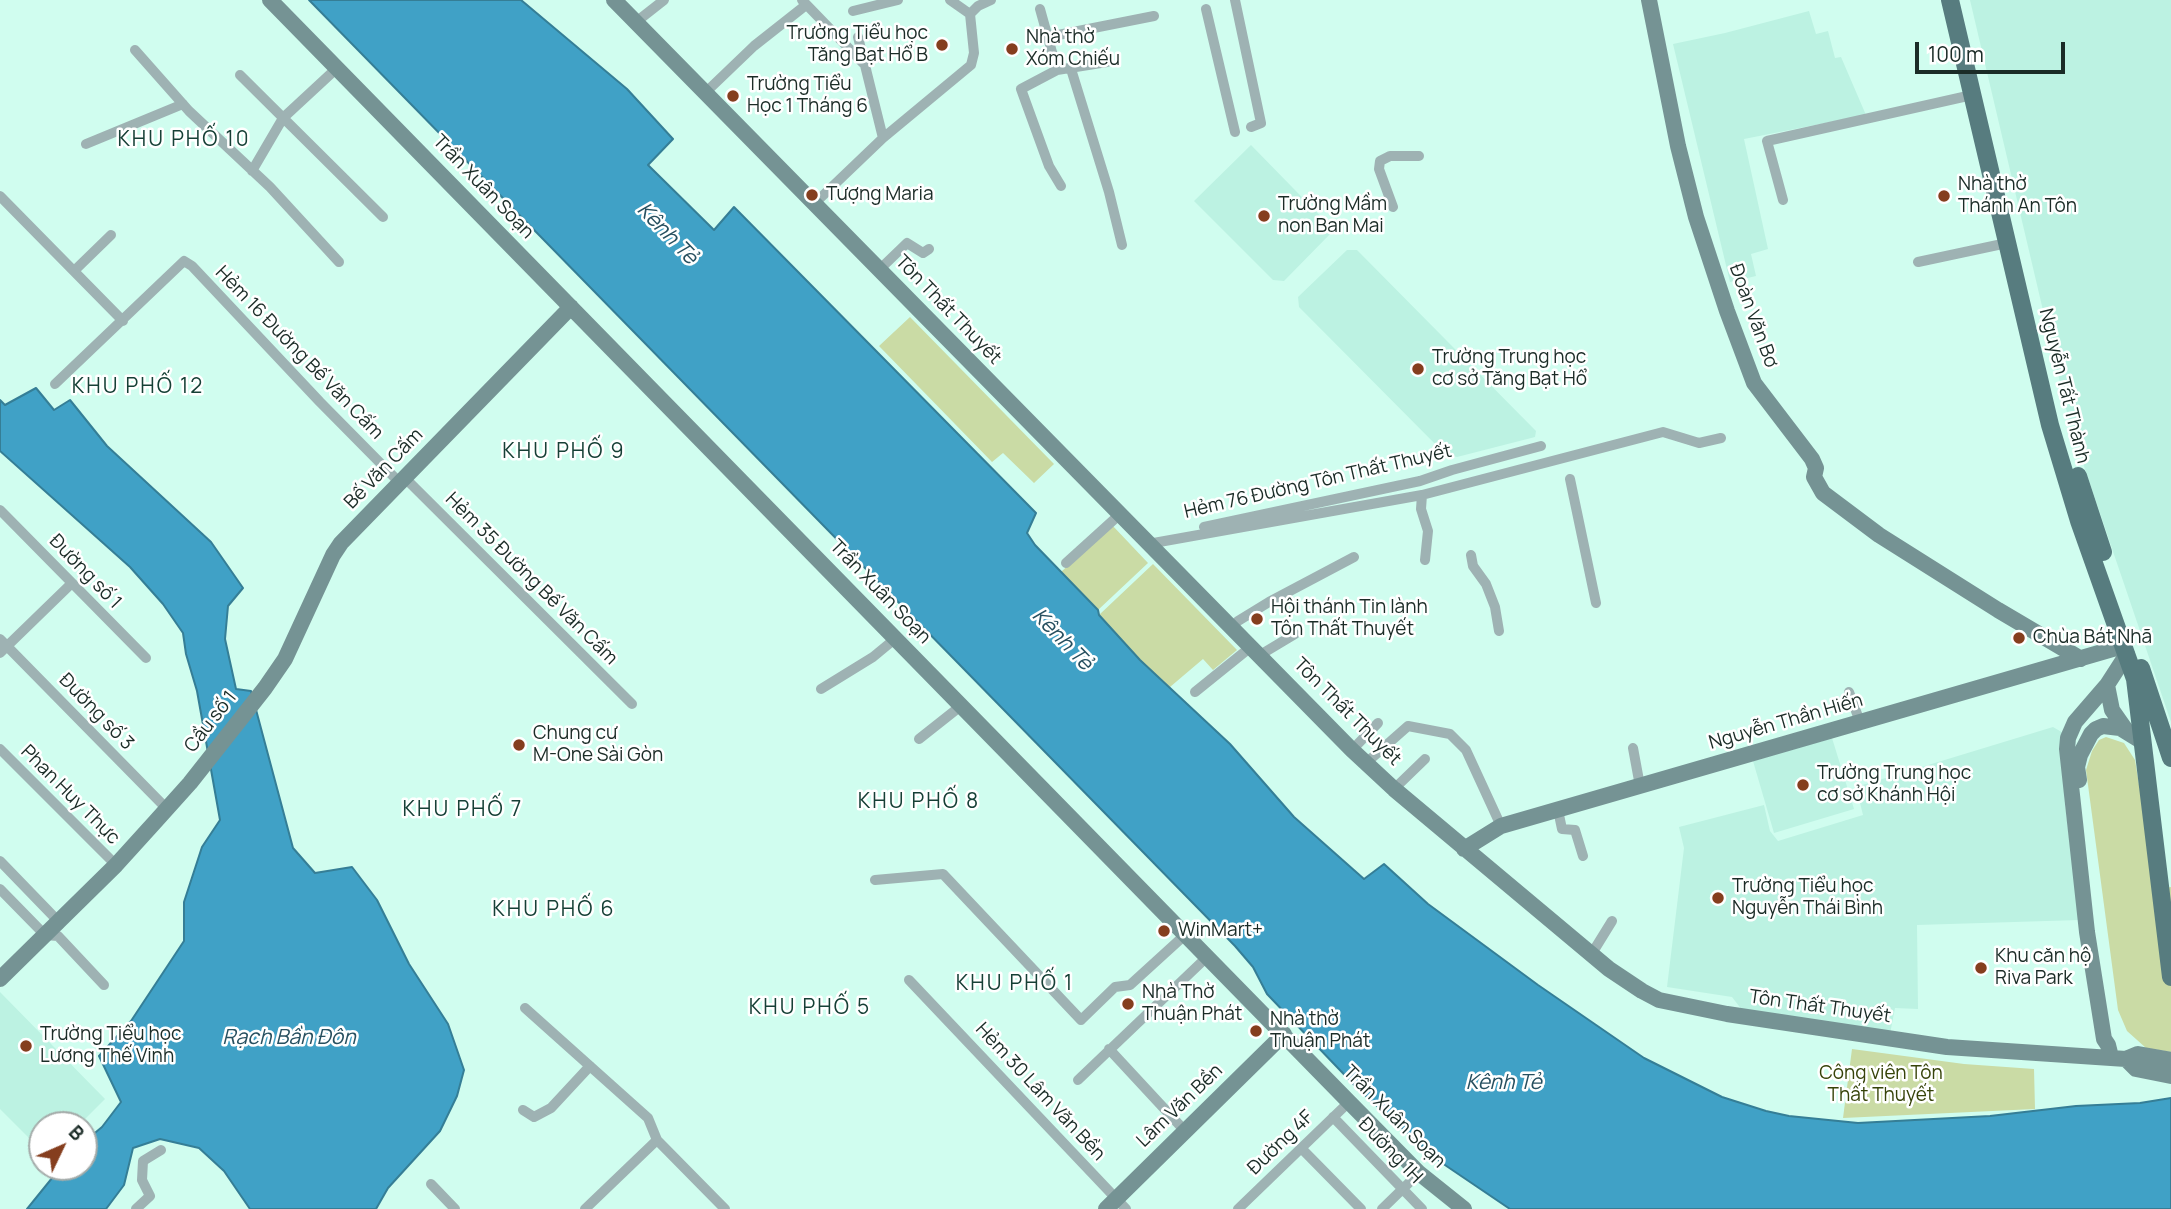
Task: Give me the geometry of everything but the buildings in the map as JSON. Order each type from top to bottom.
[{"type":"main road","name":"Trần Xuân Soạn","points":[[270,0],[1419,1173],[1464,1209]]},
{"type":"main road","name":"Tôn Thất Thuyết","points":[[614,0],[1352,750],[1394,789],[1591,955],[1642,992],[1659,1000],[1727,1014],[1947,1047],[2138,1055],[2171,1060]]},
{"type":"main road","name":"Đoàn Văn Bơ","points":[[1649,0],[1684,170],[1696,217],[1727,311],[1754,383],[1812,459],[1816,468],[1814,477],[1824,493],[1879,535],[1997,610],[2081,659]]},
{"type":"main road","name":"Nguyễn Tất Thành","points":[[1950,0],[2053,435],[2079,521],[2135,679],[2134,737],[2150,779]]},
{"type":"main road","name":"Nguyễn Tất Thành","points":[[1961,0],[2061,425],[2170,755]]},
{"type":"main road","name":"Bế Văn Cấm","points":[[265,688],[285,659],[341,543],[572,307]]},
{"type":"main road","name":"Nguyễn Thần Hiến","points":[[1464,849],[1501,826],[2081,659],[2125,650]]},
{"type":"main road","points":[[2125,650],[2107,685],[2075,722],[2068,738],[2067,749],[2087,932],[2104,1039],[2115,1054],[2136,1069],[2171,1076]]},
{"type":"main road","points":[[2107,685],[2112,710],[2134,737]]},
{"type":"main road","name":"Cầu số 1","points":[[167,809],[265,688]]},
{"type":"main road","name":"Nguyễn Tất Thành","points":[[2148,688],[2150,779]]},
{"type":"main road","points":[[2115,1054],[2077,767],[2086,743],[2096,729],[2112,726],[2134,737]]},
{"type":"main road","points":[[2150,779],[2171,907]]},
{"type":"main road","points":[[2150,779],[2171,977]]},
{"type":"main road","points":[[0,979],[54,931],[167,809]]},
{"type":"main road","name":"Lâm Văn Bền","points":[[1116,1206],[1185,1131],[1284,1034]]},
{"type":"street","points":[[636,22],[664,0]]},
{"type":"street","points":[[853,11],[898,0]]},
{"type":"street","points":[[814,204],[883,138],[971,65],[974,53],[970,14],[950,0]]},
{"type":"street","points":[[970,14],[978,6],[991,0]]},
{"type":"street","points":[[1235,0],[1261,122],[1251,127]]},
{"type":"street","points":[[705,93],[804,2],[863,63]]},
{"type":"street","points":[[1040,9],[1057,70]]},
{"type":"street","points":[[1206,9],[1235,132]]},
{"type":"street","points":[[1048,37],[1154,16]]},
{"type":"street","points":[[858,37],[883,138]]},
{"type":"street","points":[[135,50],[183,104],[271,187],[339,262]]},
{"type":"street","points":[[1061,186],[1049,166],[1021,89],[1057,70],[1107,62]]},
{"type":"street","points":[[252,171],[283,118],[337,68]]},
{"type":"street","points":[[1071,69],[1109,192],[1122,245]]},
{"type":"street","points":[[240,75],[383,217]]},
{"type":"street","points":[[1783,200],[1768,141],[1972,95]]},
{"type":"street","points":[[86,144],[183,104]]},
{"type":"street","points":[[1393,207],[1379,169],[1380,161],[1390,156],[1419,156]]},
{"type":"street","points":[[0,196],[123,321],[54,384]]},
{"type":"street","points":[[74,271],[111,235]]},
{"type":"street","points":[[879,270],[907,243],[923,253],[929,249]]},
{"type":"street","points":[[1918,262],[2007,243]]},
{"type":"street","name":"Hẻm 16 Đường Bế Văn Cấm","points":[[123,321],[184,261],[192,266],[320,402],[403,480]]},
{"type":"street","points":[[1146,542],[1422,495],[1574,453],[1663,432],[1699,443],[1721,438]]},
{"type":"street","name":"Hẻm 76 Đường Tôn Thất Thuyết","points":[[1146,542],[1420,481],[1541,446]]},
{"type":"street","points":[[1570,479],[1596,603]]},
{"type":"street","name":"Hẻm 35 Đường Bế Văn Cấm","points":[[403,480],[632,704]]},
{"type":"street","points":[[1422,495],[1422,509],[1428,531],[1425,560]]},
{"type":"street","name":"Đường số 1","points":[[0,510],[146,658]]},
{"type":"street","points":[[1066,563],[1119,515]]},
{"type":"street","points":[[1471,555],[1473,566],[1486,584],[1495,607],[1499,631]]},
{"type":"street","points":[[1232,627],[1269,602],[1354,558]]},
{"type":"street","points":[[2,646],[72,583]]},
{"type":"street","points":[[1195,692],[1256,650],[1295,634]]},
{"type":"street","points":[[821,689],[873,657],[896,638]]},
{"type":"street","name":"Đường số 3","points":[[2,646],[167,809]]},
{"type":"street","points":[[1849,692],[1860,722]]},
{"type":"street","points":[[919,739],[962,705]]},
{"type":"street","points":[[1352,750],[1378,723]]},
{"type":"street","points":[[1366,763],[1408,726],[1450,734],[1466,750],[1501,826]]},
{"type":"street","points":[[1633,748],[1640,786]]},
{"type":"street","name":"Phan Huy Thực","points":[[0,749],[116,865]]},
{"type":"street","points":[[1394,789],[1425,759]]},
{"type":"street","points":[[1558,810],[1562,829],[1575,830],[1583,856]]},
{"type":"street","points":[[0,861],[54,931],[104,985]]},
{"type":"street","points":[[875,880],[943,874],[1081,1020],[1115,988],[1130,985],[1186,934]]},
{"type":"street","points":[[0,889],[54,931]]},
{"type":"street","points":[[1591,955],[1612,921]]},
{"type":"street","points":[[1078,1080],[1208,956]]},
{"type":"street","name":"Hẻm 30 Lâm Văn Bền","points":[[909,980],[1116,1206]]},
{"type":"street","points":[[525,1008],[648,1118],[657,1140],[725,1209]]},
{"type":"street","points":[[1109,1049],[1185,1131]]},
{"type":"street","points":[[523,1110],[534,1117],[551,1108],[590,1066]]},
{"type":"street","name":"Đường 4F","points":[[1246,1206],[1349,1102]]},
{"type":"street","name":"Đường 1H","points":[[1333,1117],[1422,1209]]},
{"type":"street","points":[[584,1209],[657,1140]]},
{"type":"street","points":[[1301,1148],[1361,1209]]},
{"type":"street","points":[[136,1209],[150,1196],[142,1180],[143,1161],[161,1150]]},
{"type":"street","points":[[1382,1209],[1419,1173]]},
{"type":"street","points":[[431,1184],[455,1209]]},
{"type":"shaded area","points":[[1970,0],[2171,0],[2171,722],[2070,425]]},
{"type":"shaded area","points":[[1809,11],[1816,34],[1828,31],[1835,58],[1841,57],[1866,115],[1744,139],[1768,249],[1751,254],[1756,276],[1730,282],[1673,44]]},
{"type":"shaded area","name":"Trường Mầm non Ban Mai","points":[[1251,145],[1334,230],[1284,281],[1273,280],[1194,201]]},
{"type":"shaded area","name":"Trường Trung học cơ sở Tăng Bạt Hổ","points":[[1347,250],[1357,250],[1536,431],[1535,437],[1457,457],[1445,454],[1299,307],[1298,297]]},
{"type":"shaded area","points":[[2053,727],[2065,734],[2065,804],[2079,920],[1917,925],[1918,1009],[1895,1008],[1890,1034],[1742,1010],[1732,997],[1667,987],[1684,848],[1679,827],[1764,805],[1770,831],[1778,841],[1863,815],[1856,787]]},
{"type":"shaded area","name":"Trường Trung học cơ sở Khánh Hội","points":[[1832,738],[1854,809],[1774,833],[1753,761]]},
{"type":"shaded area","name":"Trường Tiểu học Lương Thế Vinh","points":[[0,992],[105,1099],[93,1111],[28,1111],[28,1137],[0,1109]]},
{"type":"green space","points":[[910,317],[1054,464],[1034,483],[1003,453],[992,462],[879,346]]},
{"type":"green space","points":[[1112,525],[1148,563],[1098,610],[1061,572]]},
{"type":"green space","points":[[1153,564],[1237,650],[1213,670],[1203,659],[1170,687],[1140,660],[1099,615]]},
{"type":"green space","points":[[2106,737],[2124,743],[2135,760],[2156,889],[2171,887],[2171,1052],[2146,1048],[2127,1031],[2118,1010],[2086,770],[2092,751],[2099,740]]},
{"type":"green space","name":"Công viên Tôn Thất Thuyết","points":[[1852,1049],[1964,1064],[2034,1069],[2035,1109],[1843,1118]]},
{"type":"water","name":"Kênh Tẻ","points":[[309,0],[521,0],[627,89],[673,139],[648,165],[714,230],[734,207],[1036,513],[1027,533],[1035,545],[1098,610],[1099,615],[1140,660],[1230,744],[1294,817],[1364,879],[1384,864],[1428,904],[1644,1058],[1722,1097],[1766,1111],[1858,1123],[1990,1116],[2171,1098],[2171,1209],[1510,1209],[1439,1161],[1359,1090],[1267,994],[1253,967],[1235,946]]},
{"type":"water","name":"Rạch Bần Đôn","points":[[36,388],[54,410],[70,400],[107,446],[211,542],[243,588],[228,606],[225,639],[236,689],[251,691],[293,848],[315,873],[352,867],[377,900],[409,964],[448,1024],[464,1070],[457,1096],[440,1131],[388,1188],[376,1209],[250,1209],[224,1171],[199,1148],[160,1139],[133,1148],[124,1185],[106,1209],[27,1209],[50,1181],[98,1181],[98,1130],[121,1102],[99,1056],[131,1021],[184,941],[184,902],[202,847],[220,820],[197,691],[183,633],[163,604],[130,567],[0,451],[0,400],[5,405]]},
{"type":"place","name":"Trường Tiểu học Tăng Bạt Hổ B","points":[[942,45]]},
{"type":"place","name":"Nhà thờ Xóm Chiếu","points":[[1012,49]]},
{"type":"place","name":"Trường Tiểu Học 1 Tháng 6","points":[[733,96]]},
{"type":"place","name":"Tượng Maria","points":[[812,195]]},
{"type":"place","name":"Nhà thờ Thánh An Tôn","points":[[1944,196]]},
{"type":"place","name":"Trường Mầm non Ban Mai","points":[[1264,216]]},
{"type":"place","name":"Trường Trung học cơ sở Tăng Bạt Hổ","points":[[1418,369]]},
{"type":"place","name":"Hội thánh Tin lành Tôn Thất Thuyết","points":[[1257,619]]},
{"type":"place","name":"Chùa Bát Nhã","points":[[2019,638]]},
{"type":"place","name":"Chung cư M-One Sài Gòn","points":[[519,745]]},
{"type":"place","name":"Trường Trung học cơ sở Khánh Hội","points":[[1803,785]]},
{"type":"place","name":"Trường Tiểu học Nguyễn Thái Bình","points":[[1718,898]]},
{"type":"place","name":"WinMart+","points":[[1164,931]]},
{"type":"place","name":"Khu căn hộ Riva Park","points":[[1981,968]]},
{"type":"place","name":"Nhà Thờ Thuận Phát","points":[[1128,1004]]},
{"type":"place","name":"Nhà thờ Thuận Phát","points":[[1256,1031]]},
{"type":"place","name":"Trường Tiểu học Lương Thế Vinh","points":[[26,1046]]},
{"type":"district","name":"KHU PHỐ 10","points":[[184,140]]},
{"type":"district","name":"KHU PHỐ 12","points":[[138,387]]},
{"type":"district","name":"KHU PHỐ 9","points":[[564,452]]},
{"type":"district","name":"KHU PHỐ 8","points":[[919,802]]},
{"type":"district","name":"KHU PHỐ 7","points":[[463,810]]},
{"type":"district","name":"KHU PHỐ 6","points":[[554,910]]},
{"type":"district","name":"KHU PHỐ 1","points":[[1015,984]]},
{"type":"district","name":"KHU PHỐ 5","points":[[810,1008]]}]
